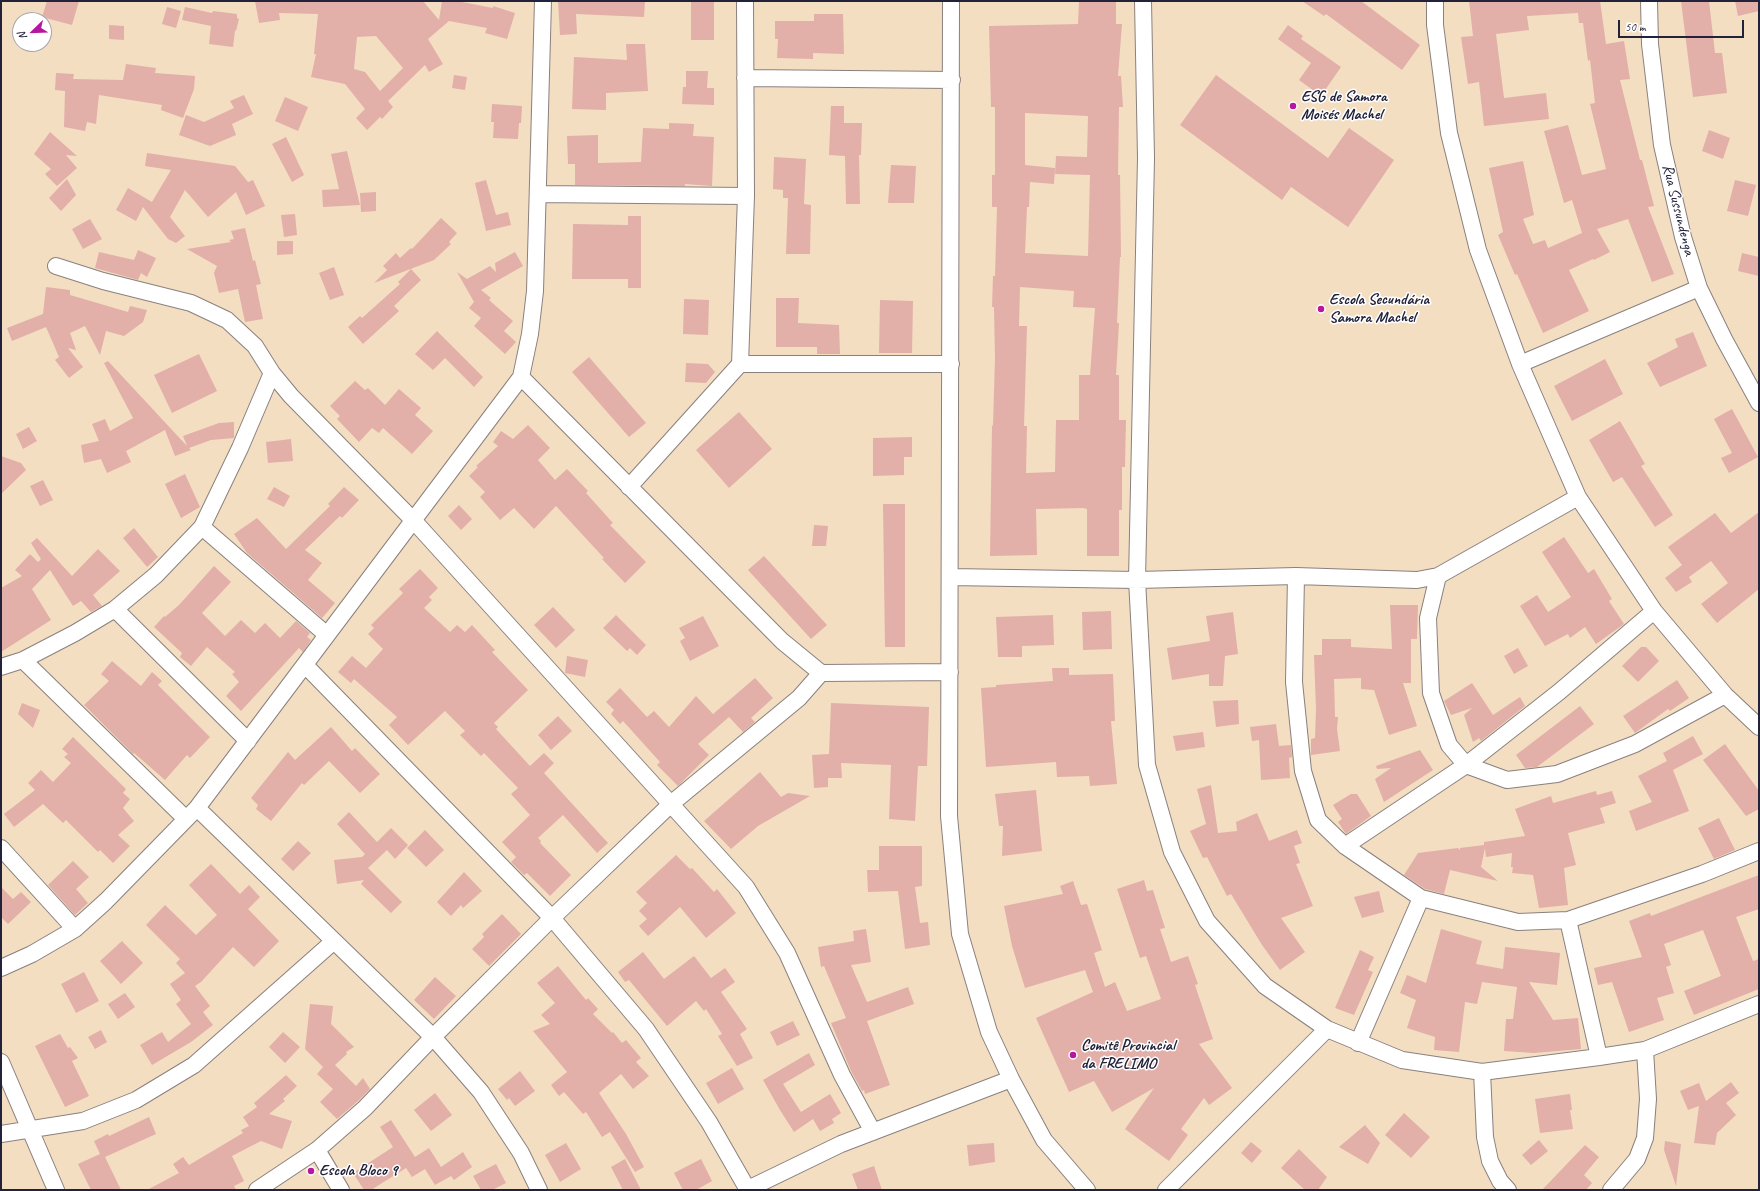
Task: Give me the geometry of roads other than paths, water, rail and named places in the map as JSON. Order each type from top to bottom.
[{"type":"street","points":[[1,968],[32,954],[75,929],[106,901],[192,813],[328,635],[521,377],[530,334],[535,290],[543,1]]},
{"type":"street","points":[[629,487],[740,364],[746,196],[745,1]]},
{"type":"street","points":[[951,1],[949,816],[960,934],[989,1032],[1011,1079],[1044,1140],[1087,1190]]},
{"type":"street","points":[[1143,1],[1146,158],[1137,580],[1140,670],[1147,765],[1172,852],[1207,921],[1265,986],[1326,1029],[1402,1060],[1482,1072],[1645,1050],[1759,1004]]},
{"type":"street","points":[[1435,1],[1435,25],[1449,133],[1478,250],[1520,364],[1578,497],[1654,611],[1725,695],[1759,726]]},
{"type":"street","name":"Rua Sussundenga","points":[[1649,1],[1650,44],[1662,146],[1683,237],[1699,288],[1724,339],[1759,403]]},
{"type":"street","points":[[745,78],[952,80]]},
{"type":"street","points":[[538,194],[746,196]]},
{"type":"street","points":[[56,266],[103,281],[192,303],[227,320],[255,346],[272,372],[291,396],[413,520],[672,803],[746,887],[787,954],[842,1075],[873,1132]]},
{"type":"street","points":[[1520,364],[1699,288]]},
{"type":"street","points":[[740,364],[950,364]]},
{"type":"street","points":[[1,667],[24,660],[115,609],[156,575],[202,527],[240,448],[272,372]]},
{"type":"street","points":[[521,377],[782,641],[821,673],[950,672]]},
{"type":"street","points":[[950,577],[1137,580],[1296,576],[1417,580],[1438,576],[1578,497]]},
{"type":"street","points":[[202,527],[328,635]]},
{"type":"street","points":[[1296,576],[1294,682],[1303,771],[1318,820],[1345,846],[1421,898],[1518,922],[1568,920],[1702,874],[1759,851]]},
{"type":"street","points":[[1438,576],[1428,618],[1431,693],[1449,745],[1466,765],[1507,780],[1557,774],[1635,744],[1725,695]]},
{"type":"street","points":[[115,609],[248,741]]},
{"type":"street","points":[[1345,846],[1466,765],[1559,692],[1654,611]]},
{"type":"street","points":[[24,660],[334,941],[433,1037],[480,1092],[521,1153],[539,1190]]},
{"type":"street","points":[[305,664],[552,918],[646,1029],[709,1122],[747,1190],[842,1144],[1011,1079]]},
{"type":"street","points":[[257,1190],[317,1150],[366,1108],[433,1037],[552,918],[672,803],[799,698],[821,673]]},
{"type":"street","points":[[1,848],[75,929]]},
{"type":"street","points":[[1358,1043],[1421,898]]},
{"type":"street","points":[[1568,920],[1599,1057]]},
{"type":"street","points":[[1,1134],[83,1121],[136,1100],[194,1065],[334,941]]},
{"type":"street","points":[[1166,1190],[1326,1029]]},
{"type":"street","points":[[1611,1190],[1637,1159],[1645,1138],[1648,1098],[1645,1050]]},
{"type":"street","points":[[1,1062],[56,1190]]},
{"type":"street","points":[[1482,1072],[1485,1137],[1490,1161],[1500,1181],[1508,1190]]},
{"type":"street","points":[[317,1150],[341,1190]]},
{"type":"place","name":"ESG de Samora Moisés Machel","points":[[1293,106]]},
{"type":"place","name":"Escola Secundária Samora Machel","points":[[1321,309]]},
{"type":"place","name":"Comitê Provincial da FRELIMO","points":[[1073,1055]]},
{"type":"place","name":"Escola Bloco 9","points":[[311,1171]]}]
